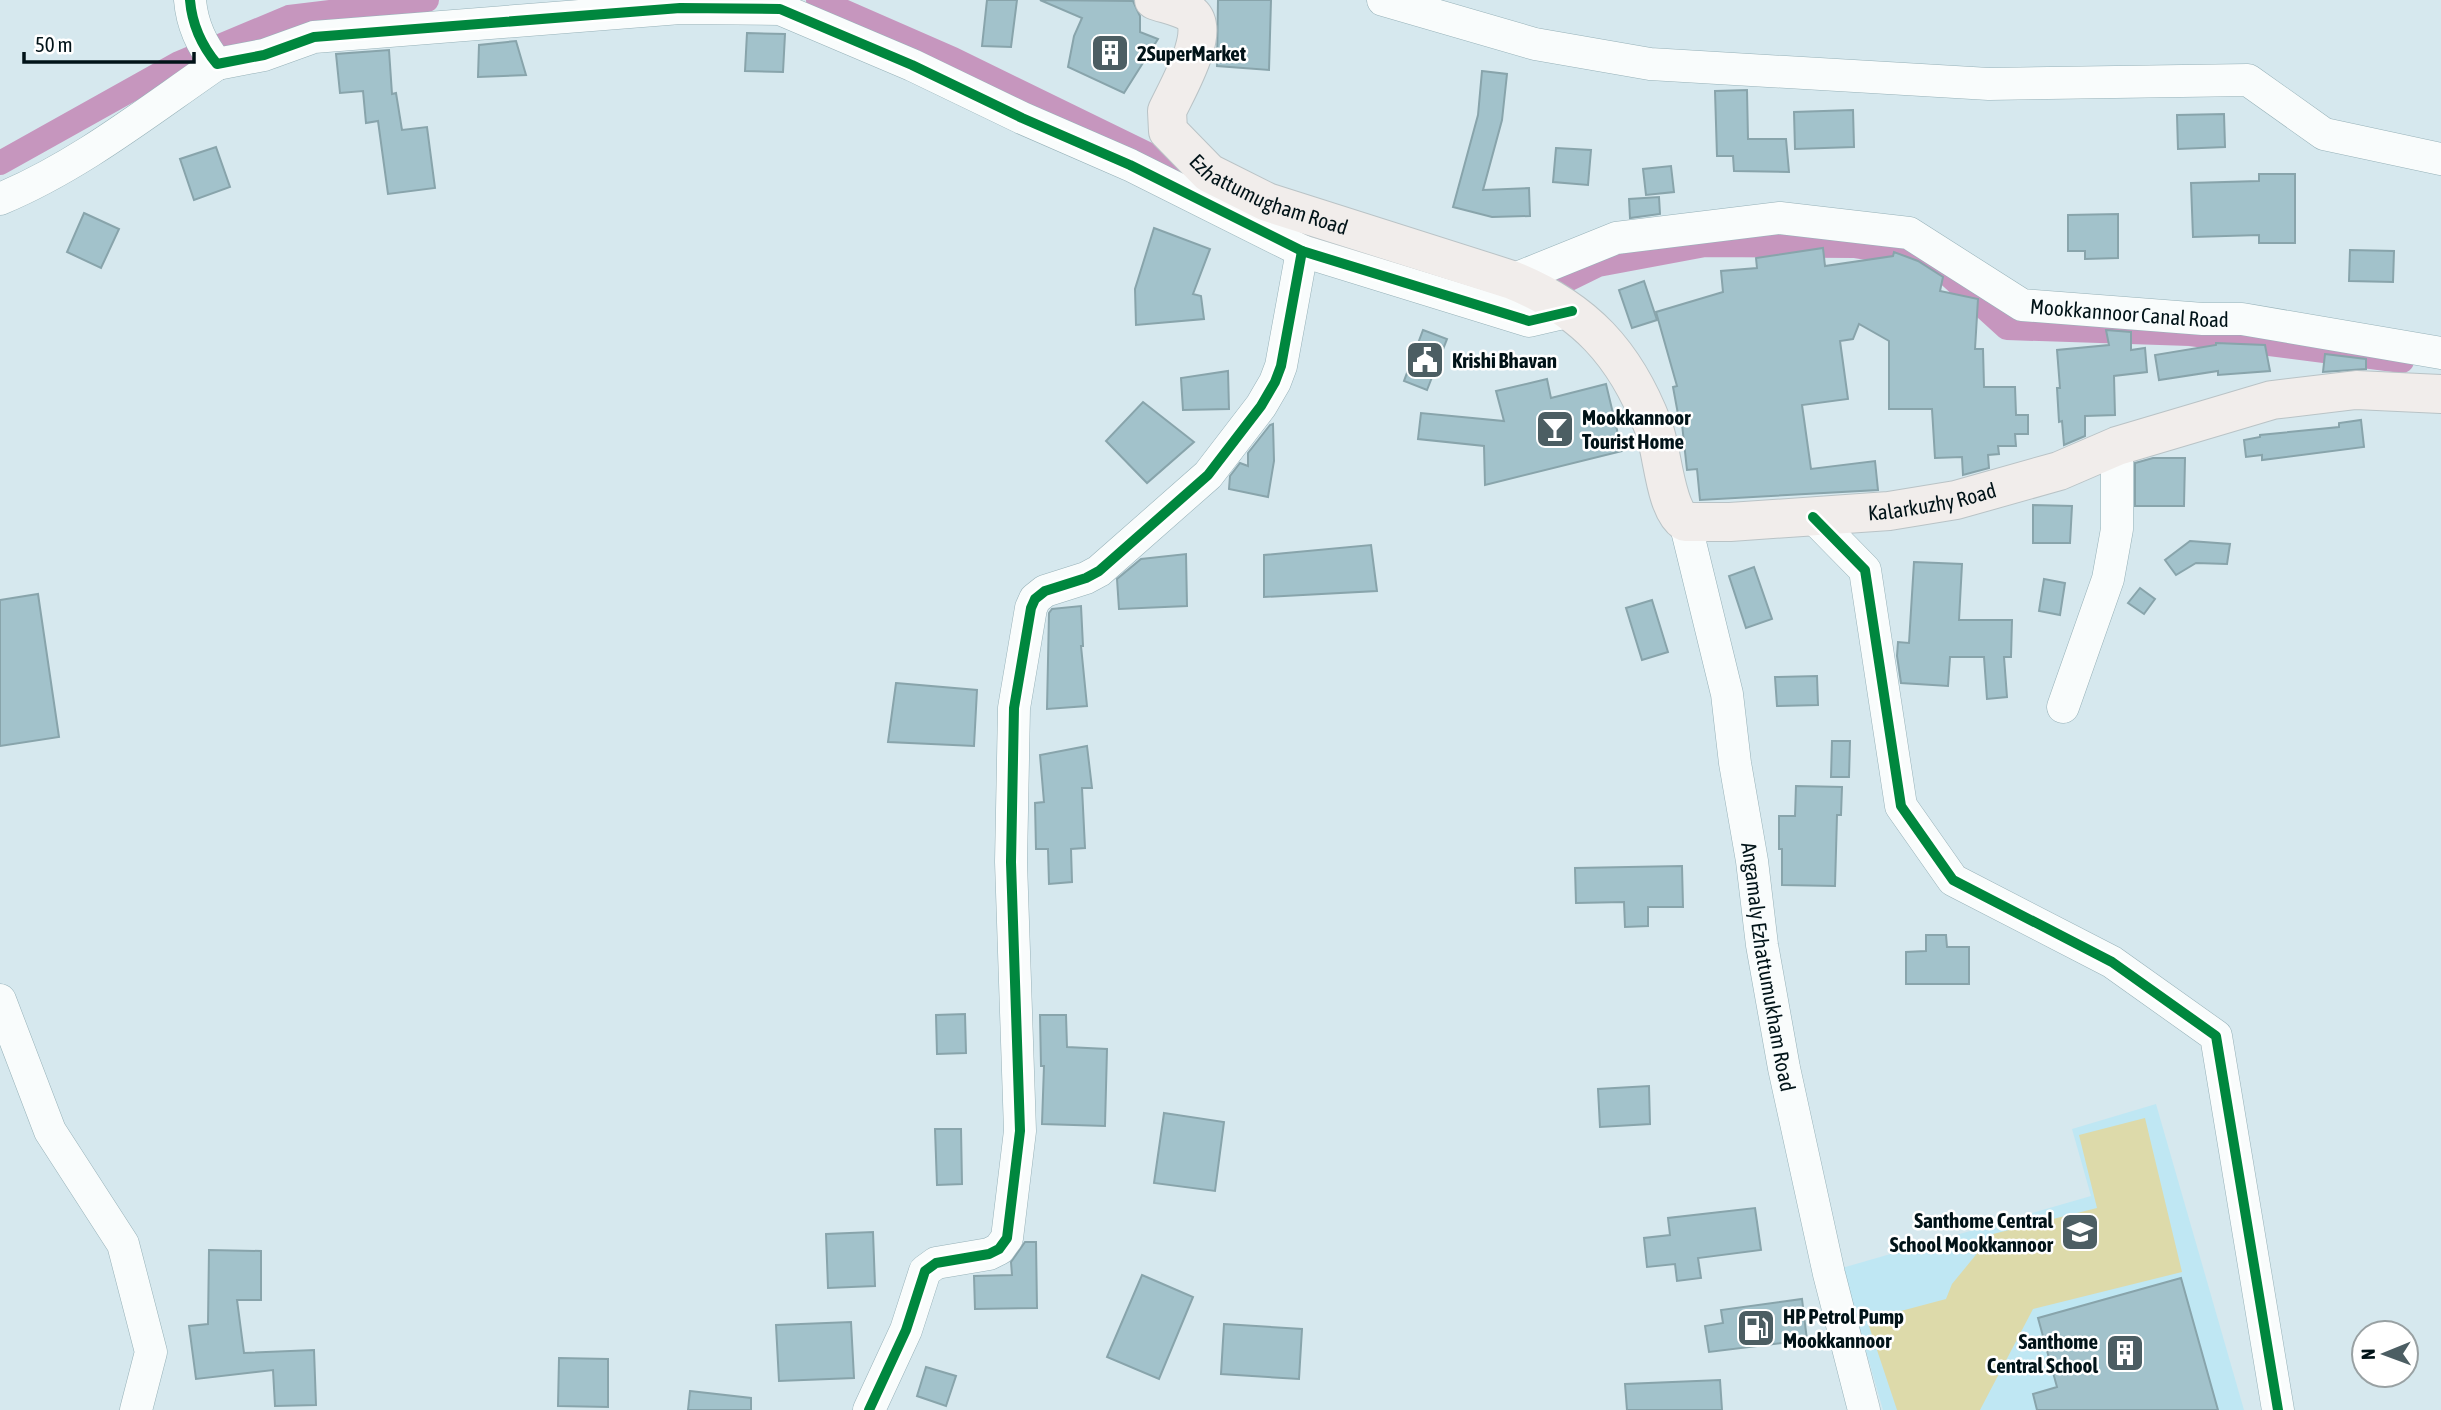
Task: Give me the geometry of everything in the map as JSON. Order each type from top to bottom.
[{"type":"main road","name":"Ezhattumugham Road","points":[[1154,0],[1192,7],[1199,26],[1198,42],[1167,111],[1166,121],[1168,131],[1209,173],[1267,202],[1542,294]]},
{"type":"main road","points":[[1542,294],[1608,344],[1628,374],[1654,427],[1674,511],[1685,522]]},
{"type":"main road","name":"Kalarkuzhy Road","points":[[1685,522],[1730,522],[1889,511],[1956,500],[2059,471],[2117,446],[2272,400],[2356,390],[2441,394]]},
{"type":"street","points":[[0,199],[73,163],[211,56],[191,12],[191,0]]},
{"type":"street","points":[[1383,0],[1535,44],[1650,64],[1989,84],[2248,80],[2324,134],[2441,159]]},
{"type":"street","name":"Mookkannoor Canal Road","points":[[211,56],[264,55],[314,37],[680,8],[780,9],[912,65],[1130,165],[1302,251],[1529,321],[1542,294],[1616,238],[1780,218],[1909,233],[2022,305],[2203,319],[2242,319],[2441,353]]},
{"type":"street","points":[[869,1410],[906,1330],[925,1271],[936,1263],[989,1254],[999,1249],[1007,1238],[1020,1131],[1012,862],[1014,708],[1031,608],[1035,598],[1045,591],[1086,578],[1111,561],[1208,475],[1261,406],[1282,366],[1302,251]]},
{"type":"street","points":[[2063,707],[2110,568],[2117,528],[2117,446]]},
{"type":"street","points":[[1813,517],[1865,570],[1901,806],[1953,880],[2112,962],[2216,1036],[2278,1410]]},
{"type":"street","name":"Angamaly Ezhattumukham Road","points":[[1685,522],[1727,694],[1762,945],[1784,1068],[1829,1274],[1864,1410]]},
{"type":"street","points":[[0,1000],[50,1130],[123,1244],[151,1352],[136,1410]]},
{"type":"shaded area","name":"Santhome Central School Mookkannoor","points":[[2156,1104],[2244,1410],[1883,1410],[1842,1268],[2091,1196],[2072,1129]]},
{"type":"shaded area","points":[[2145,1118],[2182,1272],[2033,1309],[1980,1410],[1897,1410],[1867,1320],[1946,1299],[1952,1284],[1993,1234],[2097,1208],[2079,1135]]},
{"type":"building","points":[[987,0],[1017,0],[1011,47],[982,46]]},
{"type":"building","name":"2SuperMarket","points":[[1040,0],[1133,1],[1140,16],[1140,32],[1158,39],[1124,93],[1068,67],[1074,36],[1082,18]]},
{"type":"building","points":[[1218,0],[1271,0],[1269,70],[1217,66]]},
{"type":"building","points":[[747,33],[785,34],[783,72],[745,71]]},
{"type":"building","points":[[516,41],[526,75],[478,77],[479,45]]},
{"type":"building","points":[[389,50],[392,94],[396,93],[402,130],[427,127],[435,188],[388,194],[378,121],[366,123],[363,91],[340,93],[336,54]]},
{"type":"building","points":[[1482,71],[1507,74],[1502,120],[1483,190],[1529,188],[1530,216],[1492,217],[1453,207],[1478,115]]},
{"type":"building","points":[[1747,90],[1748,139],[1786,139],[1789,172],[1734,171],[1733,156],[1717,156],[1715,91]]},
{"type":"building","points":[[1853,110],[1854,147],[1795,149],[1794,112]]},
{"type":"building","points":[[2224,114],[2225,147],[2178,149],[2177,115]]},
{"type":"building","points":[[216,147],[230,187],[194,200],[180,159]]},
{"type":"building","points":[[1556,148],[1591,150],[1588,185],[1553,182]]},
{"type":"building","points":[[1671,166],[1674,192],[1646,195],[1643,169]]},
{"type":"building","points":[[2259,174],[2295,174],[2295,243],[2259,243],[2259,235],[2193,237],[2191,183],[2259,181]]},
{"type":"building","points":[[1659,197],[1660,214],[1630,218],[1629,199]]},
{"type":"building","points":[[84,213],[119,229],[101,268],[67,252]]},
{"type":"building","points":[[2118,214],[2118,258],[2085,259],[2085,251],[2068,251],[2068,215]]},
{"type":"building","points":[[1154,228],[1210,249],[1193,294],[1201,296],[1204,319],[1136,325],[1135,289]]},
{"type":"building","points":[[1823,248],[1825,266],[1893,256],[1894,252],[1918,261],[1943,277],[1940,291],[1978,299],[1975,349],[1983,349],[1984,387],[2015,387],[2016,415],[2028,415],[2028,434],[2015,434],[2016,446],[1998,446],[1999,454],[1988,455],[1989,468],[1963,475],[1962,457],[1935,458],[1932,409],[1889,409],[1889,341],[1859,324],[1853,339],[1840,341],[1848,399],[1802,405],[1811,469],[1875,461],[1878,490],[1700,500],[1697,469],[1687,470],[1682,424],[1680,425],[1673,387],[1677,386],[1656,312],[1723,292],[1721,271],[1757,268],[1756,258]]},
{"type":"building","points":[[2350,250],[2394,251],[2393,282],[2349,281]]},
{"type":"building","points":[[1644,281],[1657,320],[1632,328],[1619,290]]},
{"type":"building","name":"Krishi Bhavan","points":[[1423,330],[1447,339],[1427,390],[1404,381]]},
{"type":"building","points":[[2106,330],[2131,332],[2131,350],[2145,348],[2147,372],[2114,376],[2115,415],[2085,416],[2085,436],[2064,445],[2062,421],[2059,422],[2057,350],[2109,345]]},
{"type":"building","points":[[2216,343],[2265,345],[2270,371],[2218,375],[2218,371],[2159,380],[2155,355]]},
{"type":"building","points":[[2325,354],[2366,359],[2366,369],[2323,372]]},
{"type":"building","points":[[1228,371],[1229,409],[1183,410],[1181,378]]},
{"type":"building","name":"Mookkannoor Tourist Home","points":[[1547,379],[1551,398],[1606,384],[1622,451],[1485,485],[1484,446],[1418,439],[1421,413],[1504,421],[1496,391]]},
{"type":"building","points":[[1143,402],[1194,442],[1147,483],[1106,441]]},
{"type":"building","points":[[2361,420],[2364,447],[2262,460],[2262,455],[2246,457],[2244,440],[2260,435],[2339,427],[2339,423]]},
{"type":"building","points":[[1273,424],[1274,461],[1268,497],[1229,489],[1230,476],[1240,463],[1248,466],[1248,453]]},
{"type":"building","points":[[2153,458],[2185,458],[2184,506],[2135,506],[2135,463]]},
{"type":"building","points":[[2033,505],[2072,506],[2070,543],[2033,543]]},
{"type":"building","points":[[2190,541],[2230,544],[2227,564],[2196,563],[2176,575],[2165,560]]},
{"type":"building","points":[[1371,545],[1377,591],[1264,597],[1264,555]]},
{"type":"building","points":[[1186,554],[1187,606],[1119,609],[1117,579],[1141,559]]},
{"type":"building","points":[[1914,562],[1962,564],[1959,620],[2012,620],[2011,657],[2004,657],[2007,697],[1987,699],[1984,657],[1950,657],[1948,686],[1901,683],[1898,642],[1909,643]]},
{"type":"building","points":[[1754,567],[1772,619],[1746,628],[1729,576]]},
{"type":"building","points":[[2044,579],[2065,583],[2060,615],[2039,611]]},
{"type":"building","points":[[2140,588],[2155,599],[2144,614],[2128,603]]},
{"type":"building","points":[[38,594],[59,737],[0,746],[0,600]]},
{"type":"building","points":[[1652,600],[1668,652],[1642,660],[1626,608]]},
{"type":"building","points":[[1081,606],[1081,646],[1087,706],[1047,709],[1049,613],[1052,609]]},
{"type":"building","points":[[1817,676],[1818,705],[1777,706],[1775,677]]},
{"type":"building","points":[[896,683],[977,690],[974,746],[888,742]]},
{"type":"building","points":[[1832,741],[1850,741],[1849,777],[1831,777]]},
{"type":"building","points":[[1087,746],[1092,788],[1082,788],[1085,848],[1071,849],[1072,882],[1049,884],[1048,849],[1036,849],[1035,803],[1044,802],[1040,755]]},
{"type":"building","points":[[1796,786],[1842,787],[1841,815],[1837,815],[1835,886],[1782,885],[1779,816],[1795,816]]},
{"type":"building","points":[[1682,866],[1683,907],[1648,907],[1648,926],[1625,927],[1624,902],[1576,903],[1575,868]]},
{"type":"building","points":[[1926,935],[1946,935],[1947,947],[1969,947],[1969,984],[1906,984],[1906,952],[1926,951]]},
{"type":"building","points":[[965,1014],[966,1053],[937,1054],[936,1015]]},
{"type":"building","points":[[1040,1015],[1066,1015],[1067,1047],[1107,1049],[1105,1126],[1042,1124],[1044,1066],[1041,1066]]},
{"type":"building","points":[[1649,1086],[1650,1124],[1600,1127],[1598,1089]]},
{"type":"building","points":[[1164,1113],[1224,1122],[1215,1191],[1154,1183]]},
{"type":"building","points":[[935,1129],[961,1129],[962,1184],[937,1185]]},
{"type":"building","points":[[1755,1208],[1761,1250],[1698,1258],[1701,1278],[1677,1281],[1675,1264],[1647,1267],[1644,1238],[1670,1235],[1668,1218]]},
{"type":"building","points":[[873,1232],[875,1286],[828,1288],[826,1234]]},
{"type":"building","points":[[1025,1242],[1036,1242],[1037,1308],[975,1309],[974,1276],[1012,1275],[1011,1262]]},
{"type":"building","points":[[209,1250],[261,1251],[261,1300],[237,1300],[244,1353],[314,1350],[316,1405],[275,1406],[273,1370],[196,1379],[189,1326],[208,1324]]},
{"type":"building","points":[[1142,1275],[1193,1297],[1159,1379],[1107,1357]]},
{"type":"building","name":"Santhome Central School","points":[[2181,1278],[2218,1410],[2037,1410],[2033,1394],[2057,1387],[2038,1318]]},
{"type":"building","points":[[1802,1299],[1807,1340],[1709,1352],[1705,1326],[1723,1323],[1721,1310]]},
{"type":"building","points":[[851,1322],[854,1378],[779,1381],[776,1325]]},
{"type":"building","points":[[1224,1324],[1302,1329],[1299,1379],[1221,1374]]},
{"type":"building","points":[[559,1358],[608,1359],[608,1407],[558,1406]]},
{"type":"building","points":[[926,1367],[956,1376],[946,1406],[917,1396]]},
{"type":"building","points":[[1720,1380],[1722,1410],[1627,1410],[1625,1384]]},
{"type":"building","points":[[690,1391],[751,1398],[751,1410],[688,1410]]},
{"type":"waterway","points":[[0,163],[179,63],[289,17],[427,0]]},
{"type":"waterway","points":[[818,0],[953,59],[1207,183]]},
{"type":"waterway","points":[[1290,224],[1321,239],[1410,268]]},
{"type":"waterway","points":[[1543,292],[1598,265],[1705,245],[1854,246],[1930,258],[2007,328],[2190,334],[2402,361]]},
{"type":"cycle path","points":[[190,0],[199,34],[217,64],[264,55],[314,37],[680,8],[780,9],[912,65],[1022,118],[1130,165],[1302,251],[1529,321],[1572,311]]},
{"type":"cycle path","points":[[869,1410],[906,1330],[925,1271],[936,1263],[989,1254],[999,1249],[1007,1238],[1020,1131],[1011,862],[1014,708],[1031,608],[1035,599],[1045,591],[1099,571],[1208,475],[1261,406],[1281,366],[1302,251]]},
{"type":"cycle path","points":[[1813,517],[1865,570],[1901,806],[1953,880],[2112,962],[2216,1036],[2278,1410]]},
{"type":"place","name":"2SuperMarket","points":[[1110,53]]},
{"type":"place","name":"Krishi Bhavan","points":[[1425,360]]},
{"type":"place","name":"Mookkannoor Tourist Home","points":[[1555,429]]},
{"type":"place","name":"Santhome Central School Mookkannoor","points":[[2080,1232]]},
{"type":"place","name":"HP Petrol Pump Mookkannoor","points":[[1756,1328]]},
{"type":"place","name":"Santhome Central School","points":[[2125,1353]]}]
